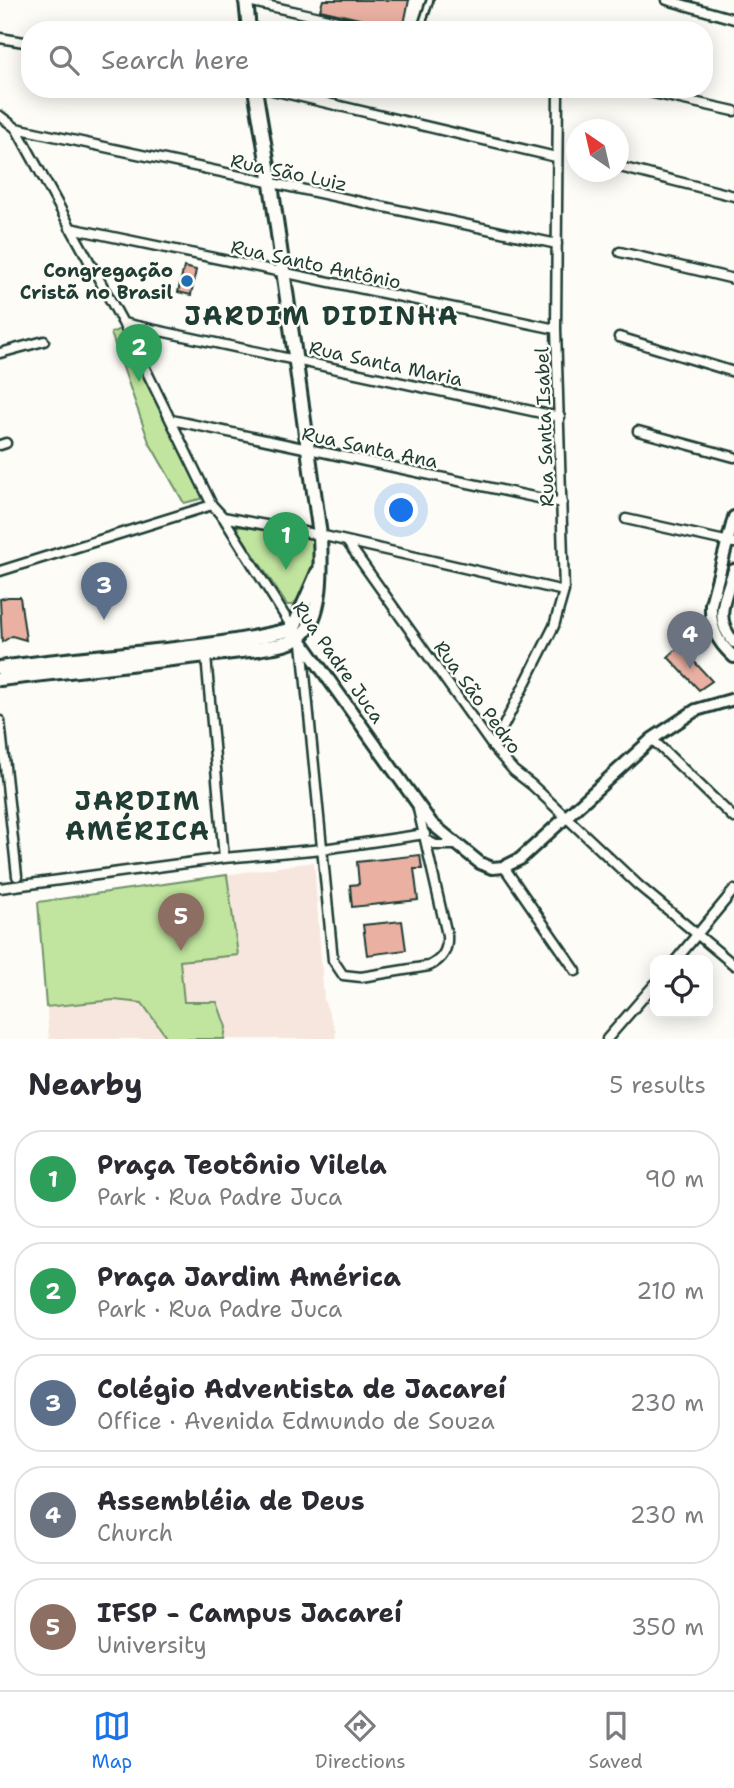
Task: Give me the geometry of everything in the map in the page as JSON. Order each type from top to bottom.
[{"type":"main road","points":[[245,0],[248,21]]},
{"type":"main road","points":[[0,679],[258,649],[289,642],[298,637],[310,621],[321,588],[318,572],[320,535],[257,98]]},
{"type":"main road","points":[[0,668],[267,635],[298,637]]},
{"type":"street","points":[[245,0],[337,21]]},
{"type":"street","points":[[667,0],[734,19]]},
{"type":"street","points":[[0,38],[21,42]]},
{"type":"street","points":[[306,98],[556,157]]},
{"type":"street","name":"Rua Santa Isabel","points":[[493,747],[554,626],[564,591],[556,329],[558,98]]},
{"type":"street","points":[[676,98],[734,111]]},
{"type":"street","name":"Rua Padre Juca","points":[[0,116],[16,128],[123,323],[212,505],[223,517],[298,637],[432,824],[480,863],[492,868],[504,867]]},
{"type":"street","name":"Rua São Luiz","points":[[16,128],[557,244]]},
{"type":"street","points":[[629,169],[734,196]]},
{"type":"street","name":"Rua Santo Antônio","points":[[70,228],[556,329]]},
{"type":"street","points":[[620,252],[734,279]]},
{"type":"street","name":"Rua Santa Maria","points":[[123,323],[560,417]]},
{"type":"street","points":[[619,337],[734,372]]},
{"type":"street","points":[[0,353],[44,341]]},
{"type":"street","name":"Rua Santa Ana","points":[[172,419],[562,503]]},
{"type":"street","points":[[638,431],[734,457]]},
{"type":"street","points":[[0,571],[212,505]]},
{"type":"street","points":[[223,517],[320,535],[564,591]]},
{"type":"street","points":[[734,517],[731,543],[710,604],[710,621],[718,641],[734,657]]},
{"type":"street","points":[[626,519],[731,543]]},
{"type":"street","name":"Rua São Pedro","points":[[348,543],[493,747],[514,771],[734,965]]},
{"type":"street","points":[[734,570],[721,618],[727,634],[734,642]]},
{"type":"street","points":[[298,637],[333,960],[343,975],[361,977],[429,966],[439,961],[445,953],[447,935],[417,806]]},
{"type":"street","points":[[206,656],[225,858]]},
{"type":"street","points":[[576,971],[504,867],[520,859],[563,817],[652,739],[696,710],[734,699]]},
{"type":"street","points":[[0,721],[17,876]]},
{"type":"street","points":[[652,739],[734,818]]},
{"type":"street","points":[[0,888],[225,858],[425,837],[436,845],[457,845]]},
{"type":"street","points":[[681,955],[734,890]]},
{"type":"street","points":[[607,1039],[650,990]]},
{"type":"lane","points":[[423,21],[430,0]]},
{"type":"shaded area","points":[[314,862],[324,1000],[336,1032],[335,1039],[49,1039],[38,902]]},
{"type":"green space","points":[[122,328],[204,498],[184,503],[149,442],[111,333]]},
{"type":"green space","points":[[235,526],[308,534],[314,539],[316,549],[312,565],[293,605],[287,605]]},
{"type":"green space","points":[[227,875],[238,955],[180,961],[184,1002],[217,1002],[226,1027],[224,1039],[168,1039],[142,1003],[114,1000],[46,1007],[38,902]]},
{"type":"building","points":[[323,0],[409,0],[405,21],[368,21],[320,10]]},
{"type":"building","name":"Congregação Cristã no Brasil","points":[[184,267],[196,270],[191,295],[178,292]]},
{"type":"building","points":[[20,597],[26,640],[12,636],[2,642],[0,599]]},
{"type":"building","points":[[680,646],[712,681],[699,690],[668,657]]},
{"type":"building","points":[[420,855],[422,869],[414,869],[418,900],[352,907],[350,885],[359,884],[357,862]]},
{"type":"building","points":[[402,921],[406,950],[367,955],[363,925]]},
{"type":"place","name":"Congregação Cristã no Brasil","points":[[187,281]]},
{"type":"place","name":"Praça Jardim América","points":[[139,382]]},
{"type":"place","name":"Praça Teotônio Vilela","points":[[286,570]]},
{"type":"place","name":"Colégio Adventista de Jacareí","points":[[104,620]]},
{"type":"place","name":"Assembléia de Deus","points":[[690,669]]},
{"type":"place","name":"IFSP - Campus Jacareí","points":[[181,951]]},
{"type":"district","name":"JARDIM DIDINHA","points":[[322,316]]},
{"type":"district","name":"JARDIM AMÉRICA","points":[[138,816]]}]
